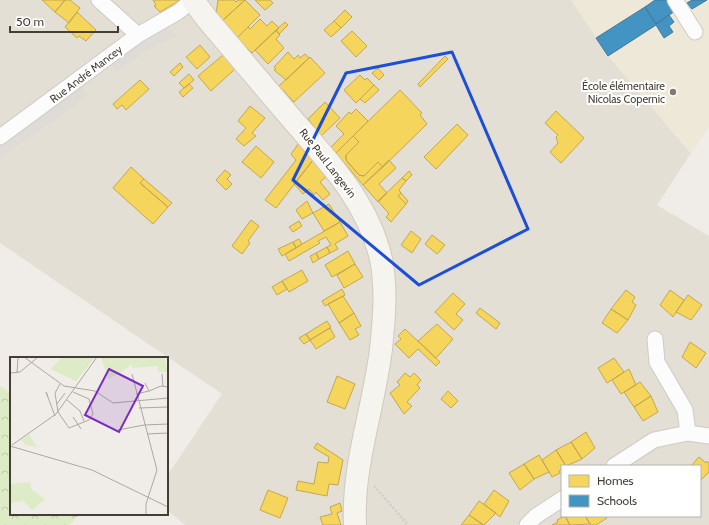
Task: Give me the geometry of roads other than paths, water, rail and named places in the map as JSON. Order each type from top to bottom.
[{"type":"street","points":[[99,0],[138,35]]},
{"type":"street","name":"Rue André Mancey","points":[[0,137],[138,35],[178,12],[193,0]]},
{"type":"street","name":"Rue Paul Langevin","points":[[193,0],[207,19],[336,170],[365,213],[381,259],[385,288],[384,323],[378,374],[358,468],[355,494],[355,525]]},
{"type":"street","points":[[675,0],[695,32]]},
{"type":"street","points":[[655,339],[657,362],[685,410],[688,433]]},
{"type":"street","points":[[616,465],[654,440],[688,433],[709,436]]},
{"type":"street","points":[[527,525],[536,516],[561,500]]},
{"type":"place","name":"École élémentaire Nicolas Copernic","points":[[673,92]]}]
